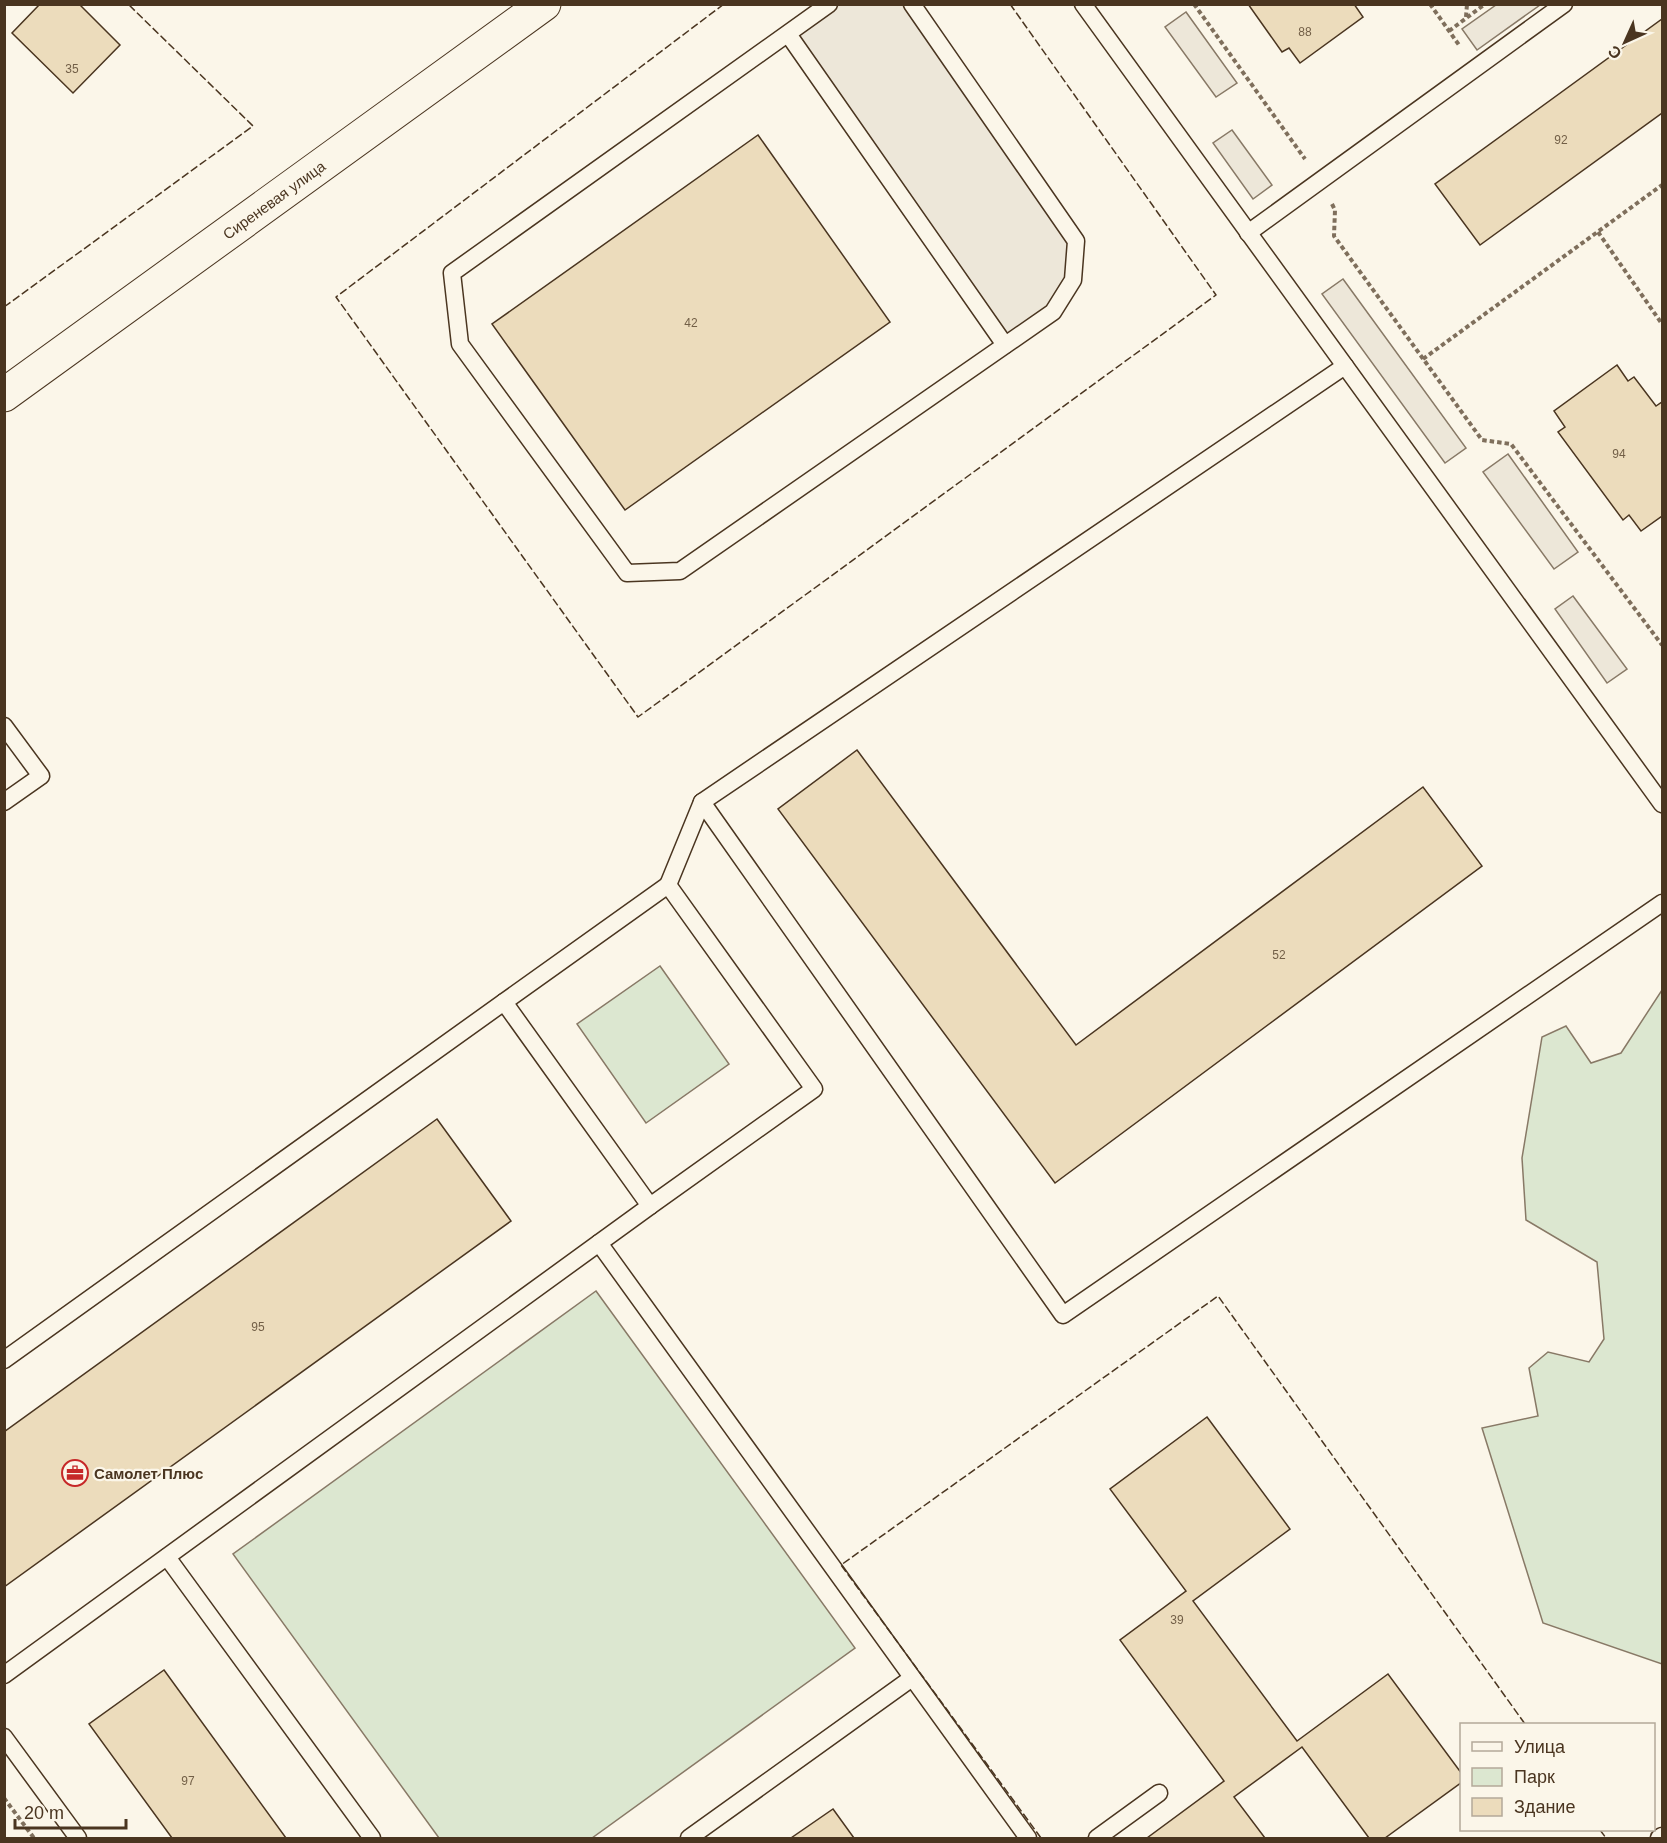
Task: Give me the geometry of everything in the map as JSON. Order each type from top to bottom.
[{"type":"street","name":"Сиреневая улица","points":[[4,394],[544,4]]},
{"type":"lane","points":[[829,4],[452,273],[460,344],[627,573],[680,571],[1053,312],[1073,280],[1076,241],[912,4]]},
{"type":"lane","points":[[1083,4],[1662,804]]},
{"type":"lane","points":[[1248,233],[1564,4]]},
{"type":"lane","points":[[788,34],[1005,345]]},
{"type":"lane","points":[[4,1360],[668,885],[702,802],[1345,366]]},
{"type":"lane","points":[[4,726],[40,776],[4,802]]},
{"type":"lane","points":[[702,802],[1063,1315],[1662,903]]},
{"type":"lane","points":[[4,1675],[814,1089],[668,885]]},
{"type":"lane","points":[[504,1002],[650,1206]]},
{"type":"lane","points":[[599,1243],[1028,1839]]},
{"type":"lane","points":[[167,1557],[372,1839]]},
{"type":"lane","points":[[689,1839],[912,1678]]},
{"type":"lane","points":[[4,1737],[78,1839]]},
{"type":"lane","points":[[1097,1839],[1159,1793]]},
{"type":"lane","points":[[1659,1839],[1662,1836]]},
{"type":"path","points":[[1194,4],[1321,180],[1335,210],[1334,236],[1482,440],[1511,444],[1662,645]]},
{"type":"path","points":[[1430,4],[1476,68]]},
{"type":"path","points":[[1466,18],[1467,4]]},
{"type":"path","points":[[1449,31],[1485,4]]},
{"type":"path","points":[[1423,358],[1662,185]]},
{"type":"path","points":[[1598,232],[1662,324]]},
{"type":"path","points":[[4,1798],[34,1839]]},
{"type":"green space","points":[[660,966],[729,1064],[646,1123],[577,1024]]},
{"type":"green space","points":[[1662,990],[1662,1664],[1543,1623],[1482,1428],[1538,1416],[1529,1368],[1548,1352],[1589,1362],[1604,1339],[1597,1262],[1526,1220],[1522,1158],[1542,1037],[1566,1026],[1591,1063],[1621,1053]]},
{"type":"green space","points":[[596,1291],[855,1648],[592,1838],[439,1838],[233,1554]]},
{"type":"shaded area","points":[[829,5],[912,5],[1076,241],[1073,280],[1053,312],[1005,345],[788,34]]},
{"type":"shaded area","points":[[1496,5],[1540,5],[1477,50],[1462,29]]},
{"type":"shaded area","points":[[1186,12],[1237,83],[1216,97],[1165,27]]},
{"type":"shaded area","points":[[1232,130],[1272,185],[1253,199],[1213,143]]},
{"type":"shaded area","points":[[1343,279],[1466,448],[1445,463],[1322,294]]},
{"type":"shaded area","points":[[1508,454],[1578,552],[1554,569],[1483,472]]},
{"type":"shaded area","points":[[1573,596],[1627,669],[1607,683],[1555,609]]},
{"type":"building","points":[[40,4],[79,4],[120,45],[73,93],[12,33]]},
{"type":"building","points":[[1248,4],[1354,4],[1363,17],[1300,63],[1289,48],[1282,52]]},
{"type":"building","points":[[1662,19],[1662,113],[1480,245],[1435,184]]},
{"type":"building","points":[[758,135],[890,322],[625,510],[492,324]]},
{"type":"building","points":[[1617,365],[1628,381],[1634,377],[1656,406],[1662,402],[1662,516],[1641,531],[1629,515],[1623,520],[1558,432],[1565,427],[1554,411]]},
{"type":"building","points":[[857,750],[1076,1045],[1423,787],[1482,866],[1055,1183],[778,809]]},
{"type":"building","points":[[437,1119],[511,1221],[4,1587],[4,1432]]},
{"type":"building","points":[[1207,1417],[1290,1529],[1193,1601],[1297,1741],[1388,1674],[1460,1771],[1460,1783],[1385,1838],[1369,1838],[1302,1747],[1234,1797],[1265,1838],[1147,1838],[1224,1781],[1120,1640],[1186,1591],[1110,1489]]},
{"type":"building","points":[[164,1670],[286,1838],[172,1838],[89,1724]]},
{"type":"building","points":[[833,1809],[854,1838],[791,1838]]},
{"type":"fence","points":[[4,307],[253,126],[128,4]]},
{"type":"fence","points":[[724,4],[336,297],[638,717],[1216,295],[1010,4]]},
{"type":"fence","points":[[1041,1838],[841,1565],[1218,1296],[1524,1723]]},
{"type":"fence","points":[[1601,1831],[1606,1838]]},
{"type":"place","name":"Самолет Плюс","points":[[75,1473]]}]
